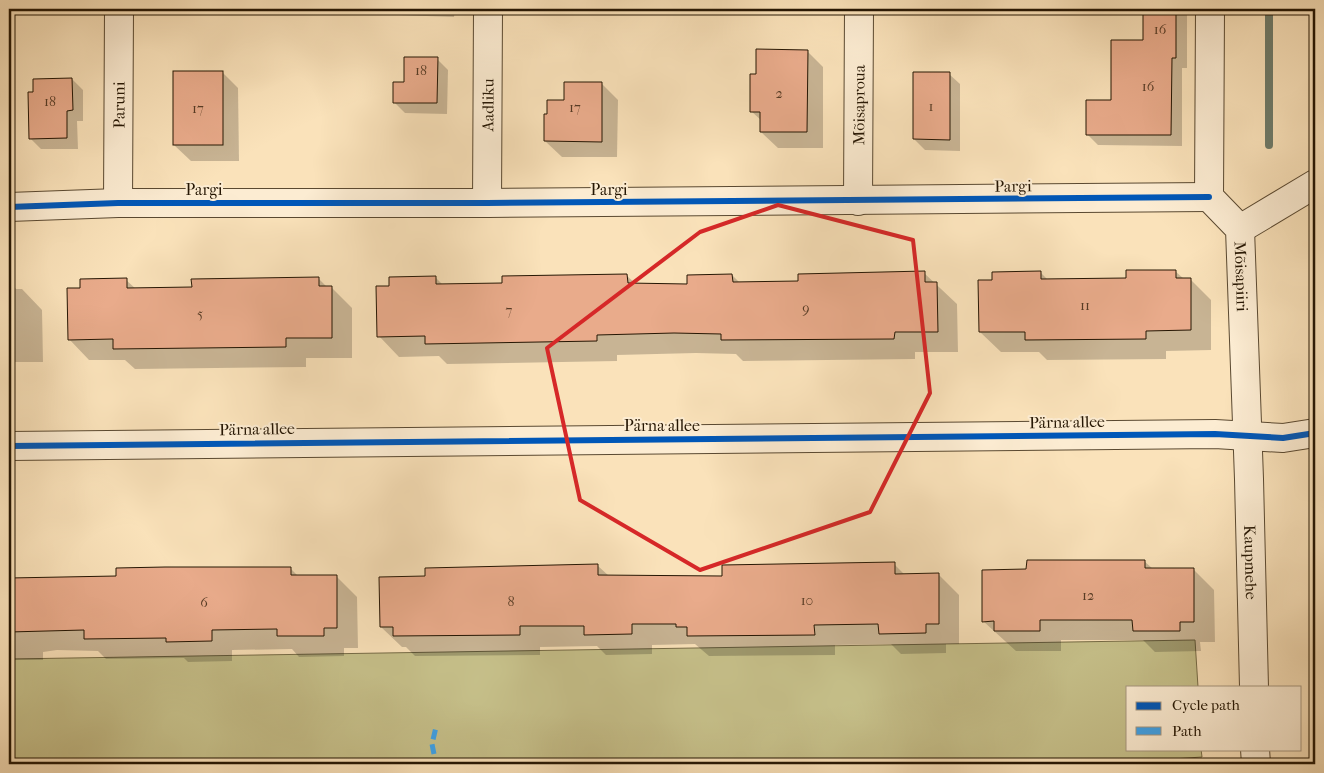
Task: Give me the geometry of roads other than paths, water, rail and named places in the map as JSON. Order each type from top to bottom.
[{"type":"street","name":"Paruni","points":[[118,203],[119,9]]},
{"type":"street","name":"Aadliku","points":[[486,203],[488,9]]},
{"type":"street","name":"Mõisaproua","points":[[858,201],[859,9]]},
{"type":"street","points":[[1208,198],[1210,9]]},
{"type":"street","points":[[1240,229],[1315,184]]},
{"type":"street","name":"Pargi","points":[[9,207],[118,203],[486,203],[1208,198]]},
{"type":"street","name":"Mõisapiiri","points":[[1208,198],[1240,229],[1248,437]]},
{"type":"street","name":"Pärna allee","points":[[9,446],[1196,434],[1283,438],[1315,433]]},
{"type":"street","name":"Kaupmehe","points":[[1248,437],[1254,686]]},
{"type":"street","points":[[1255,750],[1256,764]]},
{"type":"waterway","points":[[1269,9],[1269,145]]}]
